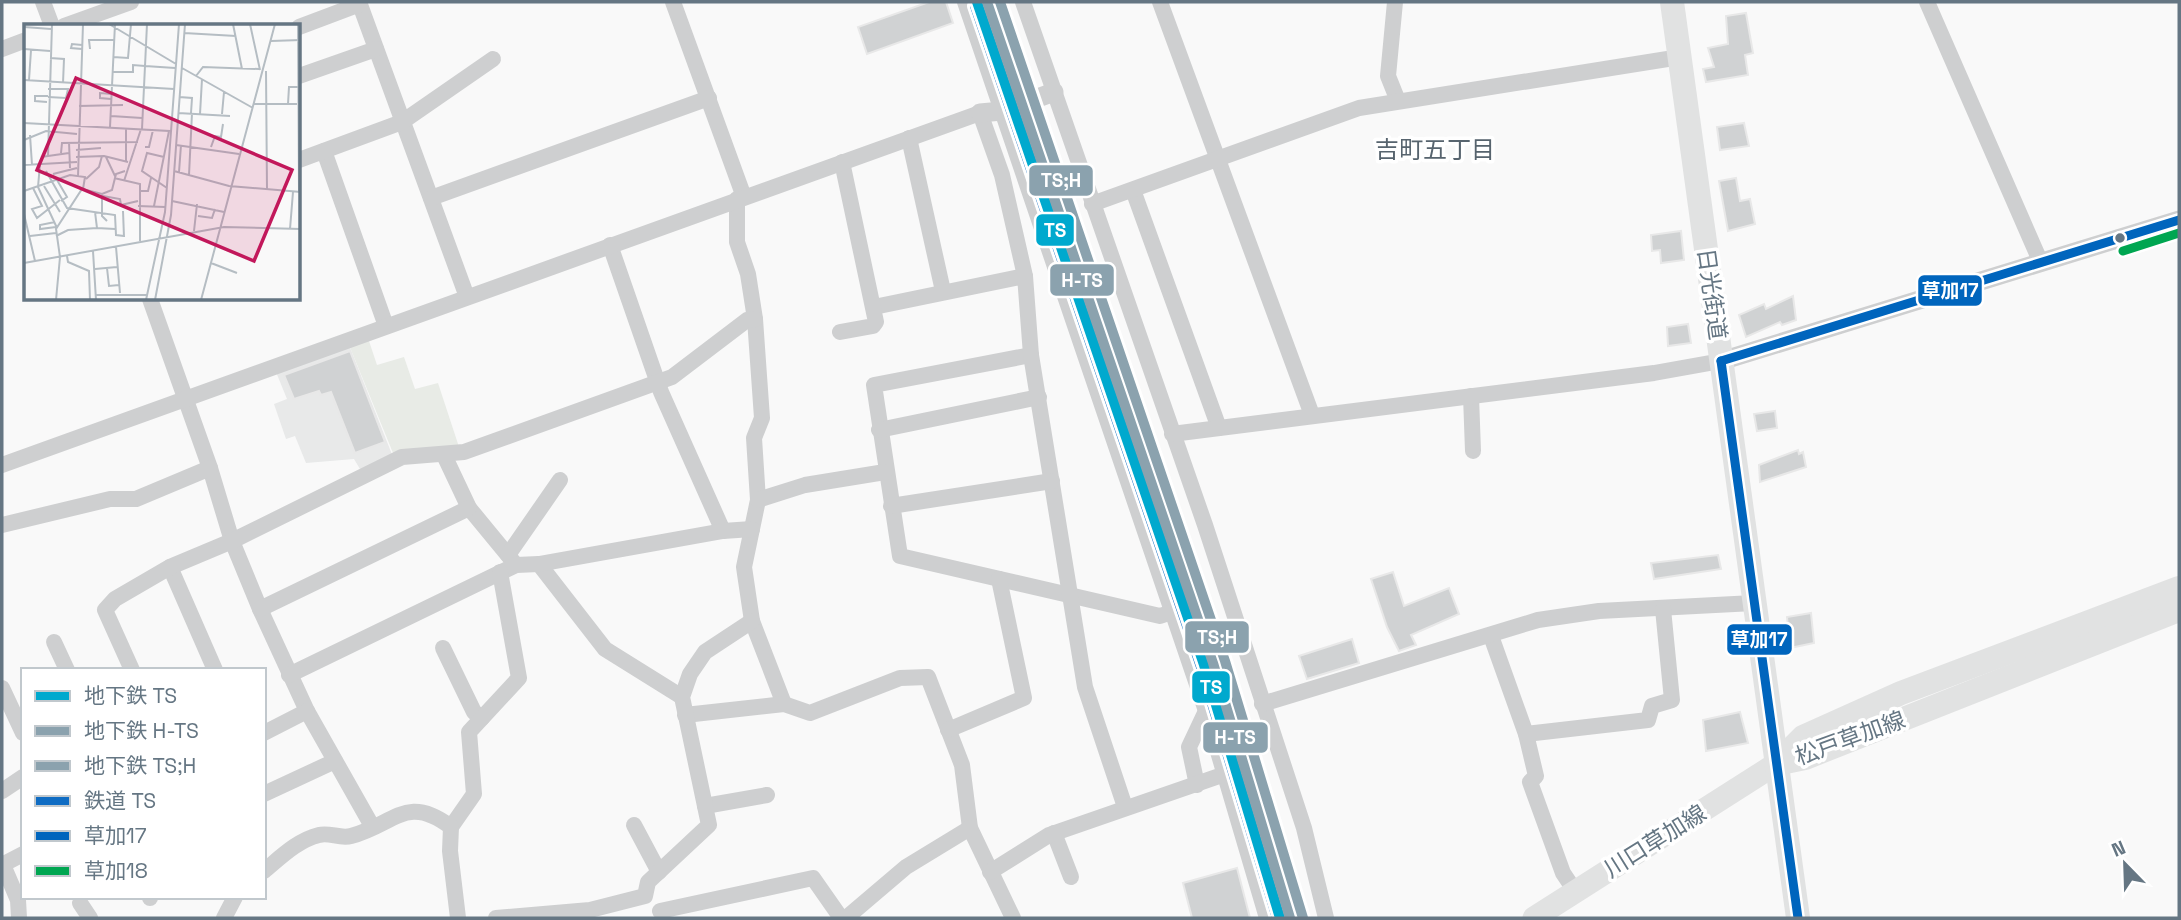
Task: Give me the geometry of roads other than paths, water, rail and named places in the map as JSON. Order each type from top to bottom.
[{"type":"main road","name":"日光街道","points":[[1672,2],[1798,918]]},
{"type":"main road","name":"松戸草加線","points":[[1776,764],[1803,737],[1901,693],[2179,588]]},
{"type":"main road","name":"松戸草加線","points":[[1776,764],[1805,758],[2179,610]]},
{"type":"main road","name":"川口草加線","points":[[1534,918],[1776,764]]},
{"type":"street","points":[[43,2],[51,24]]},
{"type":"street","points":[[70,24],[131,2]]},
{"type":"street","points":[[673,2],[709,99],[741,198],[737,242],[748,274],[755,319],[762,418],[754,438],[758,500],[744,567],[752,621],[784,704]]},
{"type":"street","points":[[965,2],[1206,711],[1267,918]]},
{"type":"street","points":[[1023,2],[1205,525],[1304,828],[1326,918]]},
{"type":"street","points":[[1160,2],[1220,159],[1311,415]]},
{"type":"street","points":[[1395,2],[1388,76],[1398,101]]},
{"type":"street","points":[[1927,2],[2041,263]]},
{"type":"street","points":[[301,26],[360,3],[467,297]]},
{"type":"street","points":[[2,49],[24,41]]},
{"type":"street","points":[[301,75],[376,49]]},
{"type":"street","points":[[1092,204],[1359,108],[1680,57]]},
{"type":"street","points":[[301,159],[402,121],[493,59]]},
{"type":"street","points":[[2,465],[909,138],[980,113],[1002,111],[1054,92]]},
{"type":"street","points":[[431,198],[709,99]]},
{"type":"street","points":[[980,113],[1002,175],[1025,276],[1031,355],[1085,687],[1125,807]]},
{"type":"street","points":[[909,138],[943,291]]},
{"type":"street","points":[[324,151],[386,326]]},
{"type":"street","points":[[840,332],[873,326],[876,322],[842,162]]},
{"type":"street","points":[[1133,190],[1219,428]]},
{"type":"street","points":[[1172,434],[1654,373],[1721,361],[2179,220]]},
{"type":"street","points":[[610,245],[657,382],[723,531]]},
{"type":"street","points":[[874,307],[1025,276]]},
{"type":"street","points":[[151,301],[210,468],[232,541],[307,711],[372,826]]},
{"type":"street","points":[[131,668],[106,610],[115,599],[170,567],[232,541],[402,457],[464,452],[671,377],[747,320],[755,319]]},
{"type":"street","points":[[1031,355],[874,385],[885,472],[900,556],[1160,616],[1172,612]]},
{"type":"street","points":[[1471,396],[1473,451]]},
{"type":"street","points":[[879,430],[1039,397]]},
{"type":"street","points":[[444,455],[469,508],[512,560],[539,564],[723,531],[752,529]]},
{"type":"street","points":[[2,525],[110,499],[136,499],[210,468]]},
{"type":"street","points":[[758,500],[805,485],[885,472]]},
{"type":"street","points":[[289,674],[500,572],[512,560],[560,480]]},
{"type":"street","points":[[891,506],[1052,481]]},
{"type":"street","points":[[261,609],[469,508]]},
{"type":"street","points":[[539,564],[605,649],[682,697]]},
{"type":"street","points":[[170,567],[210,668]]},
{"type":"street","points":[[458,918],[450,851],[451,827],[474,793],[469,732],[519,678],[510,611],[500,572]]},
{"type":"street","points":[[948,730],[1024,698],[999,579]]},
{"type":"street","points":[[1262,704],[1538,620],[1599,611],[1754,603]]},
{"type":"street","points":[[1526,734],[1648,720],[1652,706],[1672,700],[1663,609]]},
{"type":"street","points":[[645,896],[649,882],[709,825],[682,697],[690,674],[705,652],[752,621]]},
{"type":"street","points":[[1491,636],[1526,734],[1536,776],[1530,782],[1563,873],[1575,891]]},
{"type":"street","points":[[54,642],[66,668]]},
{"type":"street","points":[[443,648],[474,712],[482,718]]},
{"type":"street","points":[[685,715],[784,704],[810,713],[901,678],[928,677],[962,765],[970,828],[1013,918]]},
{"type":"street","points":[[2,688],[21,729]]},
{"type":"street","points":[[266,732],[307,711]]},
{"type":"street","points":[[1197,785],[1189,747],[1206,711]]},
{"type":"street","points":[[267,785],[335,761]]},
{"type":"street","points":[[989,872],[1054,833],[1225,774]]},
{"type":"street","points":[[2,791],[21,778]]},
{"type":"street","points":[[705,806],[767,795]]},
{"type":"street","points":[[266,869],[295,845],[321,834],[337,838],[352,836],[406,811],[432,813],[451,827]]},
{"type":"street","points":[[634,825],[659,872]]},
{"type":"street","points":[[645,896],[662,915],[813,878],[844,918],[906,867],[970,828]]},
{"type":"street","points":[[1054,833],[1071,877]]},
{"type":"street","points":[[19,918],[19,900],[3,861],[21,856]]},
{"type":"street","points":[[496,918],[590,910],[645,896]]},
{"type":"street","points":[[224,918],[234,899]]},
{"type":"street","points":[[80,903],[90,918]]},
{"type":"metro line","name":"TS","points":[[977,2],[1204,665],[1280,918]]},
{"type":"metro line","name":"H-TS","points":[[987,2],[1213,663],[1290,918]]},
{"type":"metro line","name":"TS;H","points":[[1000,2],[1225,661],[1303,918]]},
{"type":"rail line","name":"TS","points":[[975,6],[1201,667],[1277,918]]},
{"type":"district","name":"吉町五丁目","points":[[1435,150]]}]
